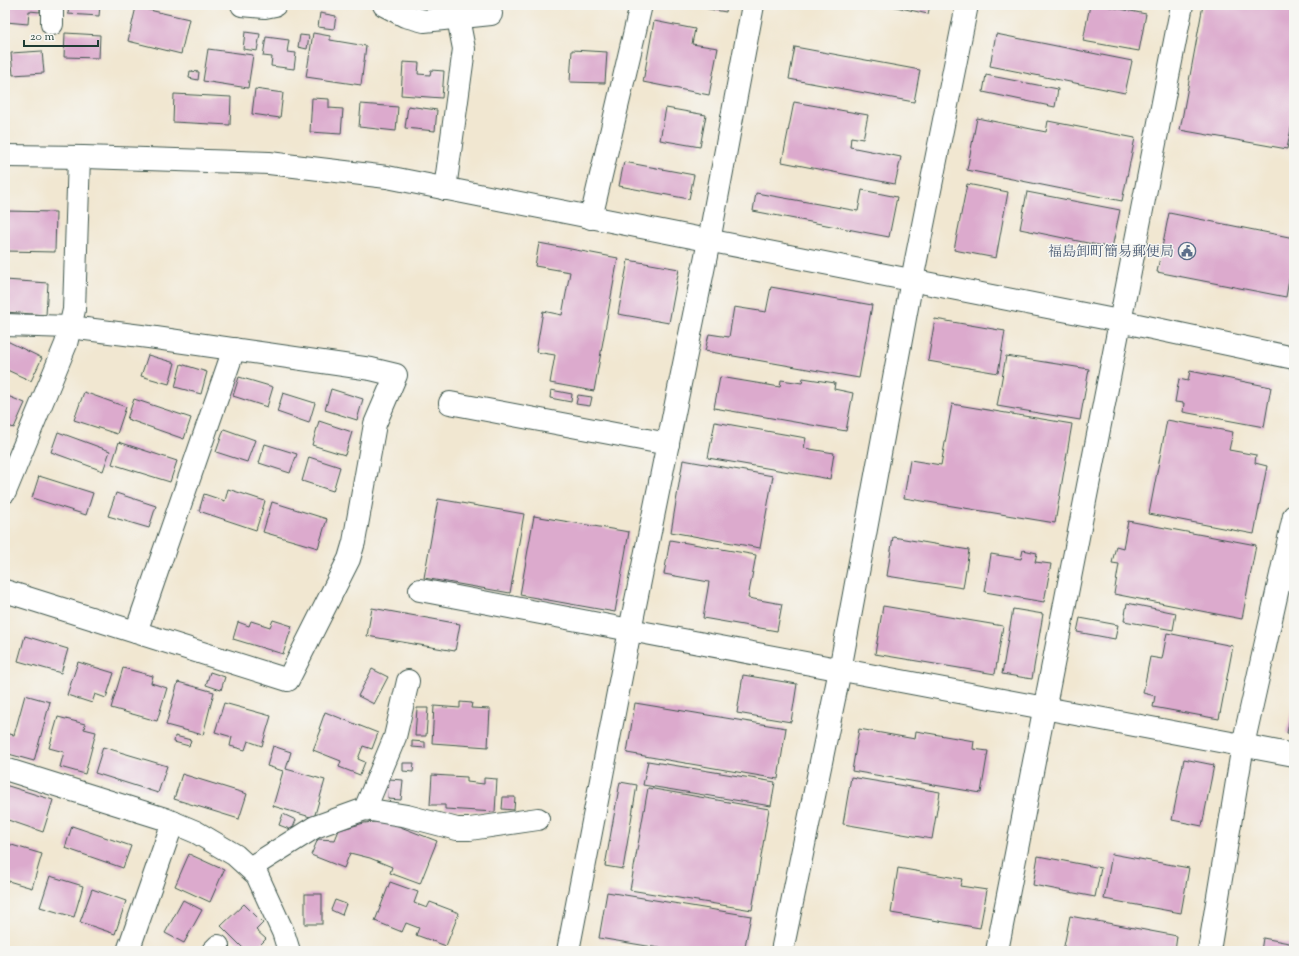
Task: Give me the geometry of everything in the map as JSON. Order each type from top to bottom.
[{"type":"street","points":[[242,5],[265,7],[275,5]]},
{"type":"street","points":[[384,5],[405,16],[424,21],[430,13],[458,18],[491,14]]},
{"type":"street","points":[[591,218],[641,5]]},
{"type":"street","points":[[568,951],[630,630],[709,241],[753,5]]},
{"type":"street","points":[[782,951],[840,670],[912,280],[967,5]]},
{"type":"street","points":[[997,951],[1182,5]]},
{"type":"street","points":[[445,189],[464,49],[458,18]]},
{"type":"street","points":[[5,156],[269,163],[387,177],[1119,321],[1294,358]]},
{"type":"street","points":[[5,492],[66,344],[74,310],[79,157]]},
{"type":"street","points":[[5,325],[70,327],[371,369],[396,375],[375,424],[354,542],[349,559],[288,680],[5,591]]},
{"type":"street","points":[[136,632],[234,349]]},
{"type":"street","points":[[450,403],[668,444]]},
{"type":"street","points":[[1209,951],[1244,745],[1294,516]]},
{"type":"street","points":[[420,590],[1294,755]]},
{"type":"street","points":[[365,809],[395,737],[408,681]]},
{"type":"street","points":[[5,770],[172,822],[196,832],[235,855],[257,875],[284,932],[290,951]]},
{"type":"street","points":[[250,868],[315,827],[365,809],[407,816],[457,829],[470,829],[538,819]]},
{"type":"street","points":[[128,951],[172,822]]},
{"type":"building","points":[[7,5],[40,5],[40,12],[29,11],[28,24],[6,22]]},
{"type":"building","points":[[69,5],[100,5],[99,16],[68,14]]},
{"type":"building","points":[[686,5],[727,5],[726,12]]},
{"type":"building","points":[[887,5],[930,5],[928,14]]},
{"type":"building","points":[[1090,5],[1100,5],[1146,14],[1139,51],[1083,41]]},
{"type":"building","points":[[1203,5],[1294,5],[1294,114],[1287,149],[1180,130]]},
{"type":"building","points":[[136,7],[189,19],[181,54],[128,41]]},
{"type":"building","points":[[320,13],[336,16],[334,29],[318,27]]},
{"type":"building","points":[[654,21],[695,29],[692,44],[718,48],[709,95],[643,82]]},
{"type":"building","points":[[245,32],[260,34],[257,51],[243,49]]},
{"type":"building","points":[[65,33],[100,35],[99,58],[64,57]]},
{"type":"building","points":[[313,33],[330,36],[330,40],[366,46],[361,85],[306,77]]},
{"type":"building","points":[[996,34],[1132,61],[1125,93],[990,66]]},
{"type":"building","points":[[300,35],[309,36],[307,49],[298,47]]},
{"type":"building","points":[[266,37],[289,40],[287,52],[296,53],[294,69],[271,66],[272,57],[263,56]]},
{"type":"building","points":[[795,47],[920,70],[914,102],[789,79]]},
{"type":"building","points":[[208,49],[253,55],[248,88],[203,81]]},
{"type":"building","points":[[572,50],[607,52],[605,83],[570,82]]},
{"type":"building","points":[[42,51],[44,73],[13,75],[11,53]]},
{"type":"building","points":[[403,62],[419,63],[418,74],[430,75],[431,70],[444,71],[442,98],[401,95]]},
{"type":"building","points":[[190,71],[199,72],[198,80],[189,78]]},
{"type":"building","points":[[986,75],[1058,89],[1055,107],[983,92]]},
{"type":"building","points":[[255,89],[283,93],[280,118],[252,114]]},
{"type":"building","points":[[174,94],[231,97],[230,125],[173,122]]},
{"type":"building","points":[[312,98],[329,99],[329,108],[343,109],[341,134],[310,132]]},
{"type":"building","points":[[794,102],[868,115],[863,139],[851,137],[850,147],[901,157],[895,184],[782,162]]},
{"type":"building","points":[[361,104],[398,107],[396,131],[359,127]]},
{"type":"building","points":[[408,106],[437,110],[435,131],[405,128]]},
{"type":"building","points":[[666,108],[706,115],[700,147],[660,140]]},
{"type":"building","points":[[977,118],[1046,132],[1048,121],[1135,138],[1122,201],[967,170]]},
{"type":"building","points":[[624,162],[694,175],[689,199],[619,186]]},
{"type":"building","points":[[967,184],[1008,192],[996,258],[954,250]]},
{"type":"building","points":[[862,190],[897,197],[889,237],[753,211],[756,193],[858,211]]},
{"type":"building","points":[[1027,192],[1120,210],[1112,248],[1020,229]]},
{"type":"building","points":[[5,211],[56,212],[55,252],[5,251]]},
{"type":"building","points":[[1169,213],[1294,238],[1294,253],[1286,297],[1157,272]]},
{"type":"building","points":[[539,243],[618,258],[594,391],[550,383],[555,355],[536,352],[543,311],[562,315],[570,272],[535,266]]},
{"type":"building","points":[[628,260],[679,269],[669,323],[618,314]]},
{"type":"building","points":[[5,280],[48,283],[46,315],[5,312]]},
{"type":"building","points":[[771,287],[872,305],[859,378],[705,351],[709,334],[729,337],[734,307],[766,312]]},
{"type":"building","points":[[935,319],[1005,331],[998,373],[928,361]]},
{"type":"building","points":[[5,340],[42,358],[31,381],[5,369]]},
{"type":"building","points":[[148,355],[175,363],[169,384],[141,376]]},
{"type":"building","points":[[1006,356],[1089,369],[1080,420],[997,406]]},
{"type":"building","points":[[181,364],[207,372],[201,394],[175,387]]},
{"type":"building","points":[[1190,371],[1271,387],[1264,427],[1183,412],[1184,403],[1175,402],[1179,379],[1188,381]]},
{"type":"building","points":[[239,377],[273,387],[267,407],[233,396]]},
{"type":"building","points":[[720,377],[780,387],[781,380],[802,383],[803,378],[835,383],[834,389],[853,393],[846,431],[714,408]]},
{"type":"building","points":[[331,389],[363,399],[357,420],[325,410]]},
{"type":"building","points":[[551,390],[572,394],[571,402],[550,398]]},
{"type":"building","points":[[84,392],[126,407],[117,434],[74,420]]},
{"type":"building","points":[[283,393],[315,403],[309,423],[277,412]]},
{"type":"building","points":[[5,395],[25,403],[14,428],[5,425]]},
{"type":"building","points":[[578,395],[592,397],[590,406],[576,404]]},
{"type":"building","points":[[134,399],[191,418],[184,439],[127,419]]},
{"type":"building","points":[[952,404],[1072,424],[1055,523],[904,498],[910,460],[941,465]]},
{"type":"building","points":[[1167,420],[1233,432],[1229,450],[1256,455],[1255,463],[1267,466],[1254,534],[1149,514]]},
{"type":"building","points":[[319,421],[352,432],[345,455],[312,445]]},
{"type":"building","points":[[715,422],[806,438],[804,448],[834,453],[830,479],[708,458]]},
{"type":"building","points":[[224,429],[255,440],[247,462],[216,452]]},
{"type":"building","points":[[58,432],[110,451],[103,471],[51,452]]},
{"type":"building","points":[[119,442],[177,461],[170,482],[112,464]]},
{"type":"building","points":[[265,444],[297,454],[290,473],[259,463]]},
{"type":"building","points":[[309,457],[340,467],[333,491],[302,481]]},
{"type":"building","points":[[683,460],[773,476],[760,548],[671,532]]},
{"type":"building","points":[[39,476],[93,493],[86,515],[32,498]]},
{"type":"building","points":[[228,489],[265,501],[256,530],[199,511],[204,494],[225,501]]},
{"type":"building","points":[[116,493],[156,506],[149,528],[108,516]]},
{"type":"building","points":[[438,499],[524,514],[510,593],[424,578]]},
{"type":"building","points":[[272,502],[327,519],[318,548],[263,532]]},
{"type":"building","points":[[534,516],[629,532],[615,612],[520,595]]},
{"type":"building","points":[[1128,521],[1256,545],[1242,619],[1114,594],[1119,564],[1112,563],[1116,546],[1123,548]]},
{"type":"building","points":[[893,537],[969,550],[963,588],[887,576]]},
{"type":"building","points":[[670,540],[756,555],[748,598],[782,604],[777,631],[703,618],[709,582],[664,574]]},
{"type":"building","points":[[1023,550],[1037,553],[1035,562],[1051,564],[1044,602],[985,592],[991,554],[1021,559]]},
{"type":"building","points":[[1127,603],[1176,613],[1173,630],[1124,621]]},
{"type":"building","points":[[883,606],[1003,626],[995,674],[875,654]]},
{"type":"building","points":[[372,608],[460,624],[455,651],[367,636]]},
{"type":"building","points":[[1013,609],[1043,614],[1032,679],[1002,674]]},
{"type":"building","points":[[1080,618],[1118,625],[1115,639],[1077,632]]},
{"type":"building","points":[[273,620],[292,626],[283,654],[233,639],[238,622],[249,626],[251,621],[270,627]]},
{"type":"building","points":[[1167,633],[1233,646],[1219,719],[1153,707],[1155,696],[1143,693],[1150,657],[1162,659]]},
{"type":"building","points":[[25,636],[68,649],[61,673],[18,661]]},
{"type":"building","points":[[5,654],[10,656],[5,670]]},
{"type":"building","points":[[78,662],[114,673],[106,698],[95,694],[92,703],[67,695]]},
{"type":"building","points":[[123,668],[153,676],[151,683],[167,688],[157,721],[111,708]]},
{"type":"building","points":[[372,669],[388,677],[374,704],[358,696]]},
{"type":"building","points":[[210,672],[225,677],[221,690],[206,685]]},
{"type":"building","points":[[743,675],[797,684],[791,722],[737,713]]},
{"type":"building","points":[[178,682],[214,692],[203,735],[166,725]]},
{"type":"building","points":[[25,695],[50,702],[34,761],[5,753],[5,733],[14,735]]},
{"type":"building","points":[[460,702],[472,703],[471,708],[490,709],[488,747],[432,743],[434,706],[460,708]]},
{"type":"building","points":[[1294,702],[1294,734],[1287,733]]},
{"type":"building","points":[[224,703],[271,716],[262,746],[248,741],[245,750],[230,746],[232,737],[215,732]]},
{"type":"building","points":[[635,703],[786,728],[778,779],[627,753]]},
{"type":"building","points":[[417,708],[428,708],[426,736],[415,736]]},
{"type":"building","points":[[325,712],[378,733],[372,749],[363,746],[358,759],[365,762],[360,775],[339,767],[341,761],[313,750],[321,730],[319,729]]},
{"type":"building","points":[[58,717],[85,724],[84,729],[96,732],[85,774],[60,767],[64,752],[49,748]]},
{"type":"building","points":[[859,729],[915,739],[916,731],[974,741],[973,749],[988,751],[981,793],[852,771]]},
{"type":"building","points":[[175,736],[191,740],[189,746],[174,742]]},
{"type":"building","points":[[412,741],[425,742],[425,748],[412,747]]},
{"type":"building","points":[[273,746],[291,752],[286,769],[325,780],[314,818],[273,806],[283,771],[267,766]]},
{"type":"building","points":[[103,747],[167,766],[158,793],[95,773]]},
{"type":"building","points":[[1184,759],[1214,765],[1202,826],[1172,820]]},
{"type":"building","points":[[648,761],[775,782],[771,806],[643,785]]},
{"type":"building","points":[[403,763],[414,763],[413,772],[403,771]]},
{"type":"building","points":[[182,774],[247,794],[239,819],[174,799]]},
{"type":"building","points":[[432,775],[467,777],[467,782],[484,784],[484,778],[497,779],[495,812],[445,809],[445,805],[430,805]]},
{"type":"building","points":[[851,777],[940,792],[932,839],[843,824]]},
{"type":"building","points":[[389,779],[403,780],[401,800],[388,799]]},
{"type":"building","points":[[620,782],[637,785],[623,869],[605,866]]},
{"type":"building","points":[[5,785],[53,800],[43,832],[5,819]]},
{"type":"building","points":[[648,788],[769,809],[752,910],[630,890]]},
{"type":"building","points":[[503,797],[515,797],[514,810],[502,809]]},
{"type":"building","points":[[283,814],[296,820],[292,830],[279,825]]},
{"type":"building","points":[[385,821],[437,841],[420,884],[390,873],[392,867],[370,858],[350,853],[344,868],[311,855],[318,839],[335,840],[339,830],[364,823]]},
{"type":"building","points":[[72,826],[131,846],[123,868],[65,848]]},
{"type":"building","points":[[5,843],[42,854],[32,888],[5,880]]},
{"type":"building","points":[[189,854],[224,870],[210,902],[175,886]]},
{"type":"building","points":[[1112,854],[1189,868],[1181,913],[1104,899]]},
{"type":"building","points":[[1038,856],[1101,868],[1095,897],[1033,885]]},
{"type":"building","points":[[898,868],[962,879],[960,886],[987,890],[980,928],[891,913]]},
{"type":"building","points":[[50,876],[83,886],[74,917],[40,907]]},
{"type":"building","points":[[390,882],[418,892],[414,903],[427,908],[430,902],[459,913],[446,946],[416,935],[419,928],[406,923],[402,932],[375,921]]},
{"type":"building","points":[[92,889],[126,901],[115,934],[80,922]]},
{"type":"building","points":[[607,892],[751,916],[744,951],[677,951],[599,938]]},
{"type":"building","points":[[305,894],[322,894],[322,924],[305,924]]},
{"type":"building","points":[[183,900],[202,910],[184,943],[165,933]]},
{"type":"building","points":[[335,900],[346,904],[342,915],[331,910]]},
{"type":"building","points":[[244,904],[263,923],[256,930],[266,939],[254,951],[246,951],[221,926]]},
{"type":"building","points":[[1070,916],[1177,936],[1175,951],[1063,951]]},
{"type":"building","points":[[1263,938],[1294,944],[1294,951],[1261,951]]},
{"type":"place","name":"福島卸町簡易郵便局","points":[[1187,251]]}]
